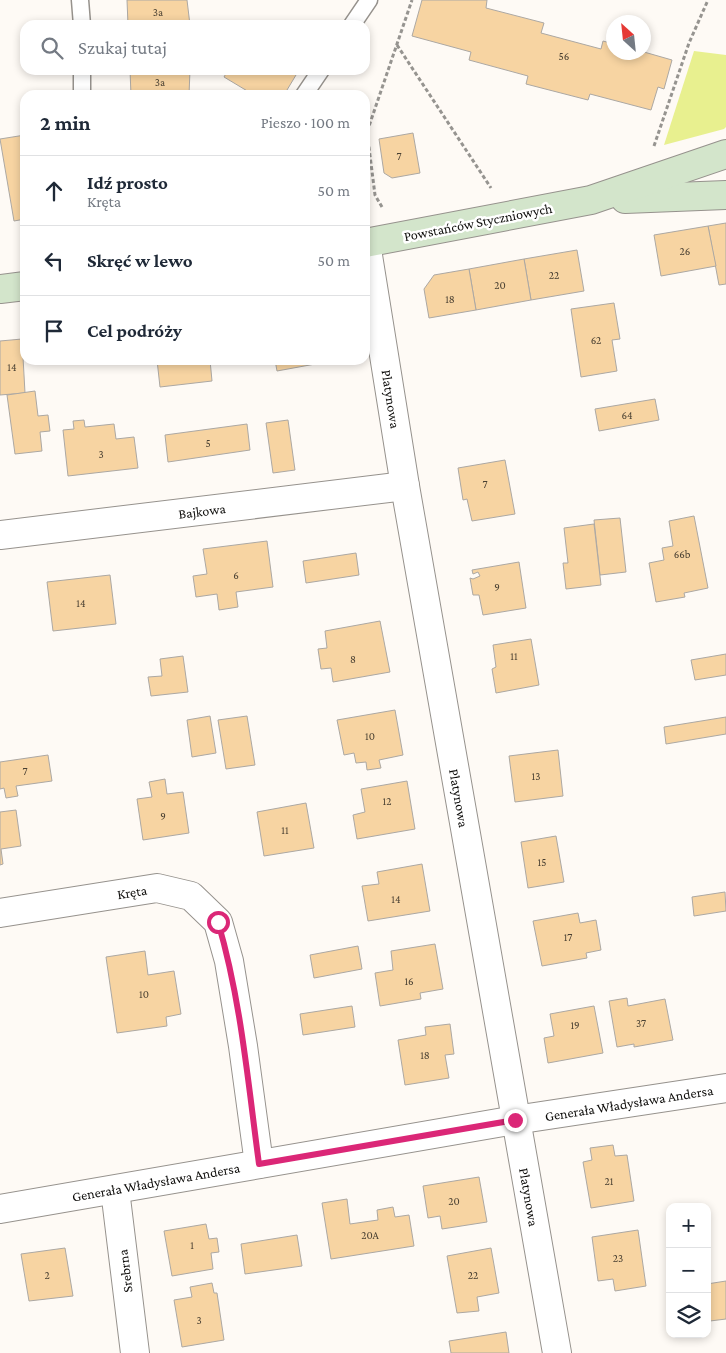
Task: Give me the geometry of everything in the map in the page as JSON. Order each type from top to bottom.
[{"type":"street","name":"Powstańców Styczniowych","points":[[370,242],[591,200],[726,154]]},
{"type":"street","name":"Powstańców Styczniowych","points":[[591,200],[726,195]]},
{"type":"street","name":"Platynowa","points":[[370,269],[404,486],[557,1353]]},
{"type":"street","points":[[0,289],[20,287]]},
{"type":"street","name":"Bajkowa","points":[[0,535],[404,486]]},
{"type":"street","name":"Kręta","points":[[0,913],[157,888],[191,896],[218,922],[231,970],[244,1046],[259,1164]]},
{"type":"street","name":"Generała Władysława Andersa","points":[[0,1209],[515,1120],[726,1088]]},
{"type":"street","name":"Srebrna","points":[[115,1190],[135,1353]]},
{"type":"lane","points":[[80,0],[82,20]]},
{"type":"lane","points":[[355,20],[369,0]]},
{"type":"lane","points":[[82,75],[82,90]]},
{"type":"lane","points":[[307,90],[318,75]]},
{"type":"path","points":[[370,123],[412,0]]},
{"type":"path","points":[[654,146],[689,43],[708,0]]},
{"type":"path","points":[[397,44],[492,190],[483,192]]},
{"type":"path","points":[[370,156],[375,195],[384,210]]},
{"type":"green space","points":[[694,51],[726,55],[726,127],[664,145]]},
{"type":"building","points":[[127,0],[187,0],[189,20],[128,20]]},
{"type":"building","points":[[422,0],[487,0],[486,8],[544,23],[541,33],[601,49],[603,41],[606,42],[606,60],[651,60],[651,54],[672,60],[664,89],[658,87],[651,110],[590,94],[588,100],[526,84],[528,76],[469,60],[471,52],[412,36]]},
{"type":"building","points":[[130,75],[190,75],[189,90],[131,90]]},
{"type":"building","points":[[225,75],[296,75],[287,90],[246,90],[224,77]]},
{"type":"building","points":[[413,133],[420,173],[392,178],[384,173],[379,139]]},
{"type":"building","points":[[20,136],[20,220],[14,221],[0,139]]},
{"type":"building","points":[[726,223],[726,284],[719,285],[708,226]]},
{"type":"building","points":[[708,226],[716,266],[661,276],[654,235]]},
{"type":"building","points":[[577,250],[584,291],[531,300],[524,259]]},
{"type":"building","points":[[524,259],[531,300],[476,310],[469,269]]},
{"type":"building","points":[[469,269],[476,310],[429,318],[424,289],[434,275]]},
{"type":"building","points":[[614,303],[620,339],[612,340],[617,371],[581,377],[571,309]]},
{"type":"building","points":[[20,339],[20,365],[23,365],[25,393],[0,395],[0,341]]},
{"type":"building","points":[[158,365],[210,365],[212,381],[160,387]]},
{"type":"building","points":[[276,365],[310,365],[277,371]]},
{"type":"building","points":[[35,391],[38,416],[48,415],[50,431],[40,432],[42,451],[15,454],[7,395]]},
{"type":"building","points":[[655,399],[659,420],[599,431],[595,409]]},
{"type":"building","points":[[84,420],[85,427],[114,424],[116,439],[134,437],[138,468],[68,476],[63,430],[74,429],[73,421]]},
{"type":"building","points":[[288,420],[295,470],[273,473],[266,423]]},
{"type":"building","points":[[247,424],[250,450],[168,462],[165,435]]},
{"type":"building","points":[[505,460],[515,514],[472,521],[467,499],[463,500],[458,468]]},
{"type":"building","points":[[694,516],[708,588],[684,593],[685,597],[656,602],[649,563],[664,560],[662,548],[673,546],[669,521]]},
{"type":"building","points":[[620,518],[626,572],[600,575],[594,520]]},
{"type":"building","points":[[594,524],[601,585],[566,589],[563,563],[568,563],[564,528]]},
{"type":"building","points":[[267,541],[273,587],[236,592],[238,607],[219,610],[217,594],[196,597],[193,576],[207,574],[203,549]]},
{"type":"building","points":[[356,553],[359,575],[306,583],[303,561]]},
{"type":"building","points":[[519,562],[526,608],[483,615],[479,595],[473,595],[470,578],[473,579],[480,576],[478,572],[473,574],[472,570]]},
{"type":"building","points":[[110,575],[116,624],[53,631],[47,582]]},
{"type":"building","points":[[380,621],[390,672],[333,682],[331,668],[321,669],[318,649],[327,648],[325,631]]},
{"type":"building","points":[[531,639],[539,685],[496,693],[492,669],[496,667],[493,645]]},
{"type":"building","points":[[726,654],[726,675],[695,680],[691,660]]},
{"type":"building","points":[[183,656],[188,692],[151,696],[148,677],[162,676],[160,659]]},
{"type":"building","points":[[395,710],[403,755],[379,760],[381,768],[367,770],[366,762],[356,763],[354,753],[344,755],[337,720]]},
{"type":"building","points":[[210,716],[216,753],[192,757],[187,720]]},
{"type":"building","points":[[247,716],[255,765],[226,769],[218,720]]},
{"type":"building","points":[[726,717],[726,734],[666,744],[664,727]]},
{"type":"building","points":[[558,750],[563,796],[515,802],[509,756]]},
{"type":"building","points":[[48,755],[52,781],[16,786],[18,796],[6,798],[4,788],[0,789],[0,762]]},
{"type":"building","points":[[165,779],[167,794],[183,792],[189,833],[143,840],[137,799],[152,797],[149,782]]},
{"type":"building","points":[[407,781],[415,829],[357,839],[353,815],[365,812],[361,789]]},
{"type":"building","points":[[306,803],[314,848],[264,856],[257,812]]},
{"type":"building","points":[[16,810],[21,846],[1,849],[3,864],[0,865],[0,812]]},
{"type":"building","points":[[556,836],[564,882],[528,888],[521,842]]},
{"type":"building","points":[[422,864],[430,911],[368,921],[362,886],[379,884],[377,872]]},
{"type":"building","points":[[725,892],[726,911],[694,916],[692,897]]},
{"type":"building","points":[[578,913],[580,923],[596,920],[601,950],[586,953],[587,958],[542,966],[533,921]]},
{"type":"building","points":[[435,944],[443,989],[420,993],[421,999],[380,1006],[375,973],[393,970],[391,951]]},
{"type":"building","points":[[358,946],[362,969],[314,978],[310,955]]},
{"type":"building","points":[[145,951],[148,975],[174,971],[181,1014],[166,1017],[167,1026],[117,1033],[106,957]]},
{"type":"building","points":[[627,998],[628,1006],[665,999],[673,1040],[634,1047],[634,1044],[617,1047],[609,1001]]},
{"type":"building","points":[[352,1006],[355,1027],[303,1035],[300,1014]]},
{"type":"building","points":[[594,1006],[603,1053],[548,1063],[544,1038],[554,1036],[550,1014]]},
{"type":"building","points":[[450,1024],[454,1054],[445,1055],[449,1078],[405,1085],[398,1040],[426,1035],[425,1027]]},
{"type":"building","points":[[613,1145],[615,1156],[627,1155],[634,1201],[591,1208],[583,1162],[592,1160],[590,1148]]},
{"type":"building","points":[[479,1177],[487,1222],[442,1229],[440,1216],[428,1218],[423,1186]]},
{"type":"building","points":[[347,1199],[350,1224],[378,1220],[377,1210],[393,1207],[395,1217],[409,1215],[414,1246],[331,1259],[322,1203]]},
{"type":"building","points":[[206,1224],[209,1239],[217,1238],[219,1252],[211,1253],[213,1269],[172,1276],[164,1231]]},
{"type":"building","points":[[638,1230],[646,1286],[615,1291],[613,1279],[598,1281],[592,1237]]},
{"type":"building","points":[[297,1235],[302,1266],[245,1274],[241,1244]]},
{"type":"building","points":[[65,1248],[73,1296],[29,1301],[21,1254]]},
{"type":"building","points":[[491,1248],[499,1293],[477,1297],[479,1311],[457,1313],[447,1256]]},
{"type":"building","points":[[726,1281],[726,1319],[711,1321],[711,1283]]},
{"type":"building","points":[[212,1283],[214,1293],[217,1293],[224,1340],[182,1347],[174,1300],[192,1297],[190,1287]]},
{"type":"building","points":[[506,1332],[509,1353],[451,1353],[449,1341]]},
{"type":"route","points":[[218,922],[229,961],[244,1046],[259,1164],[515,1120]]}]
